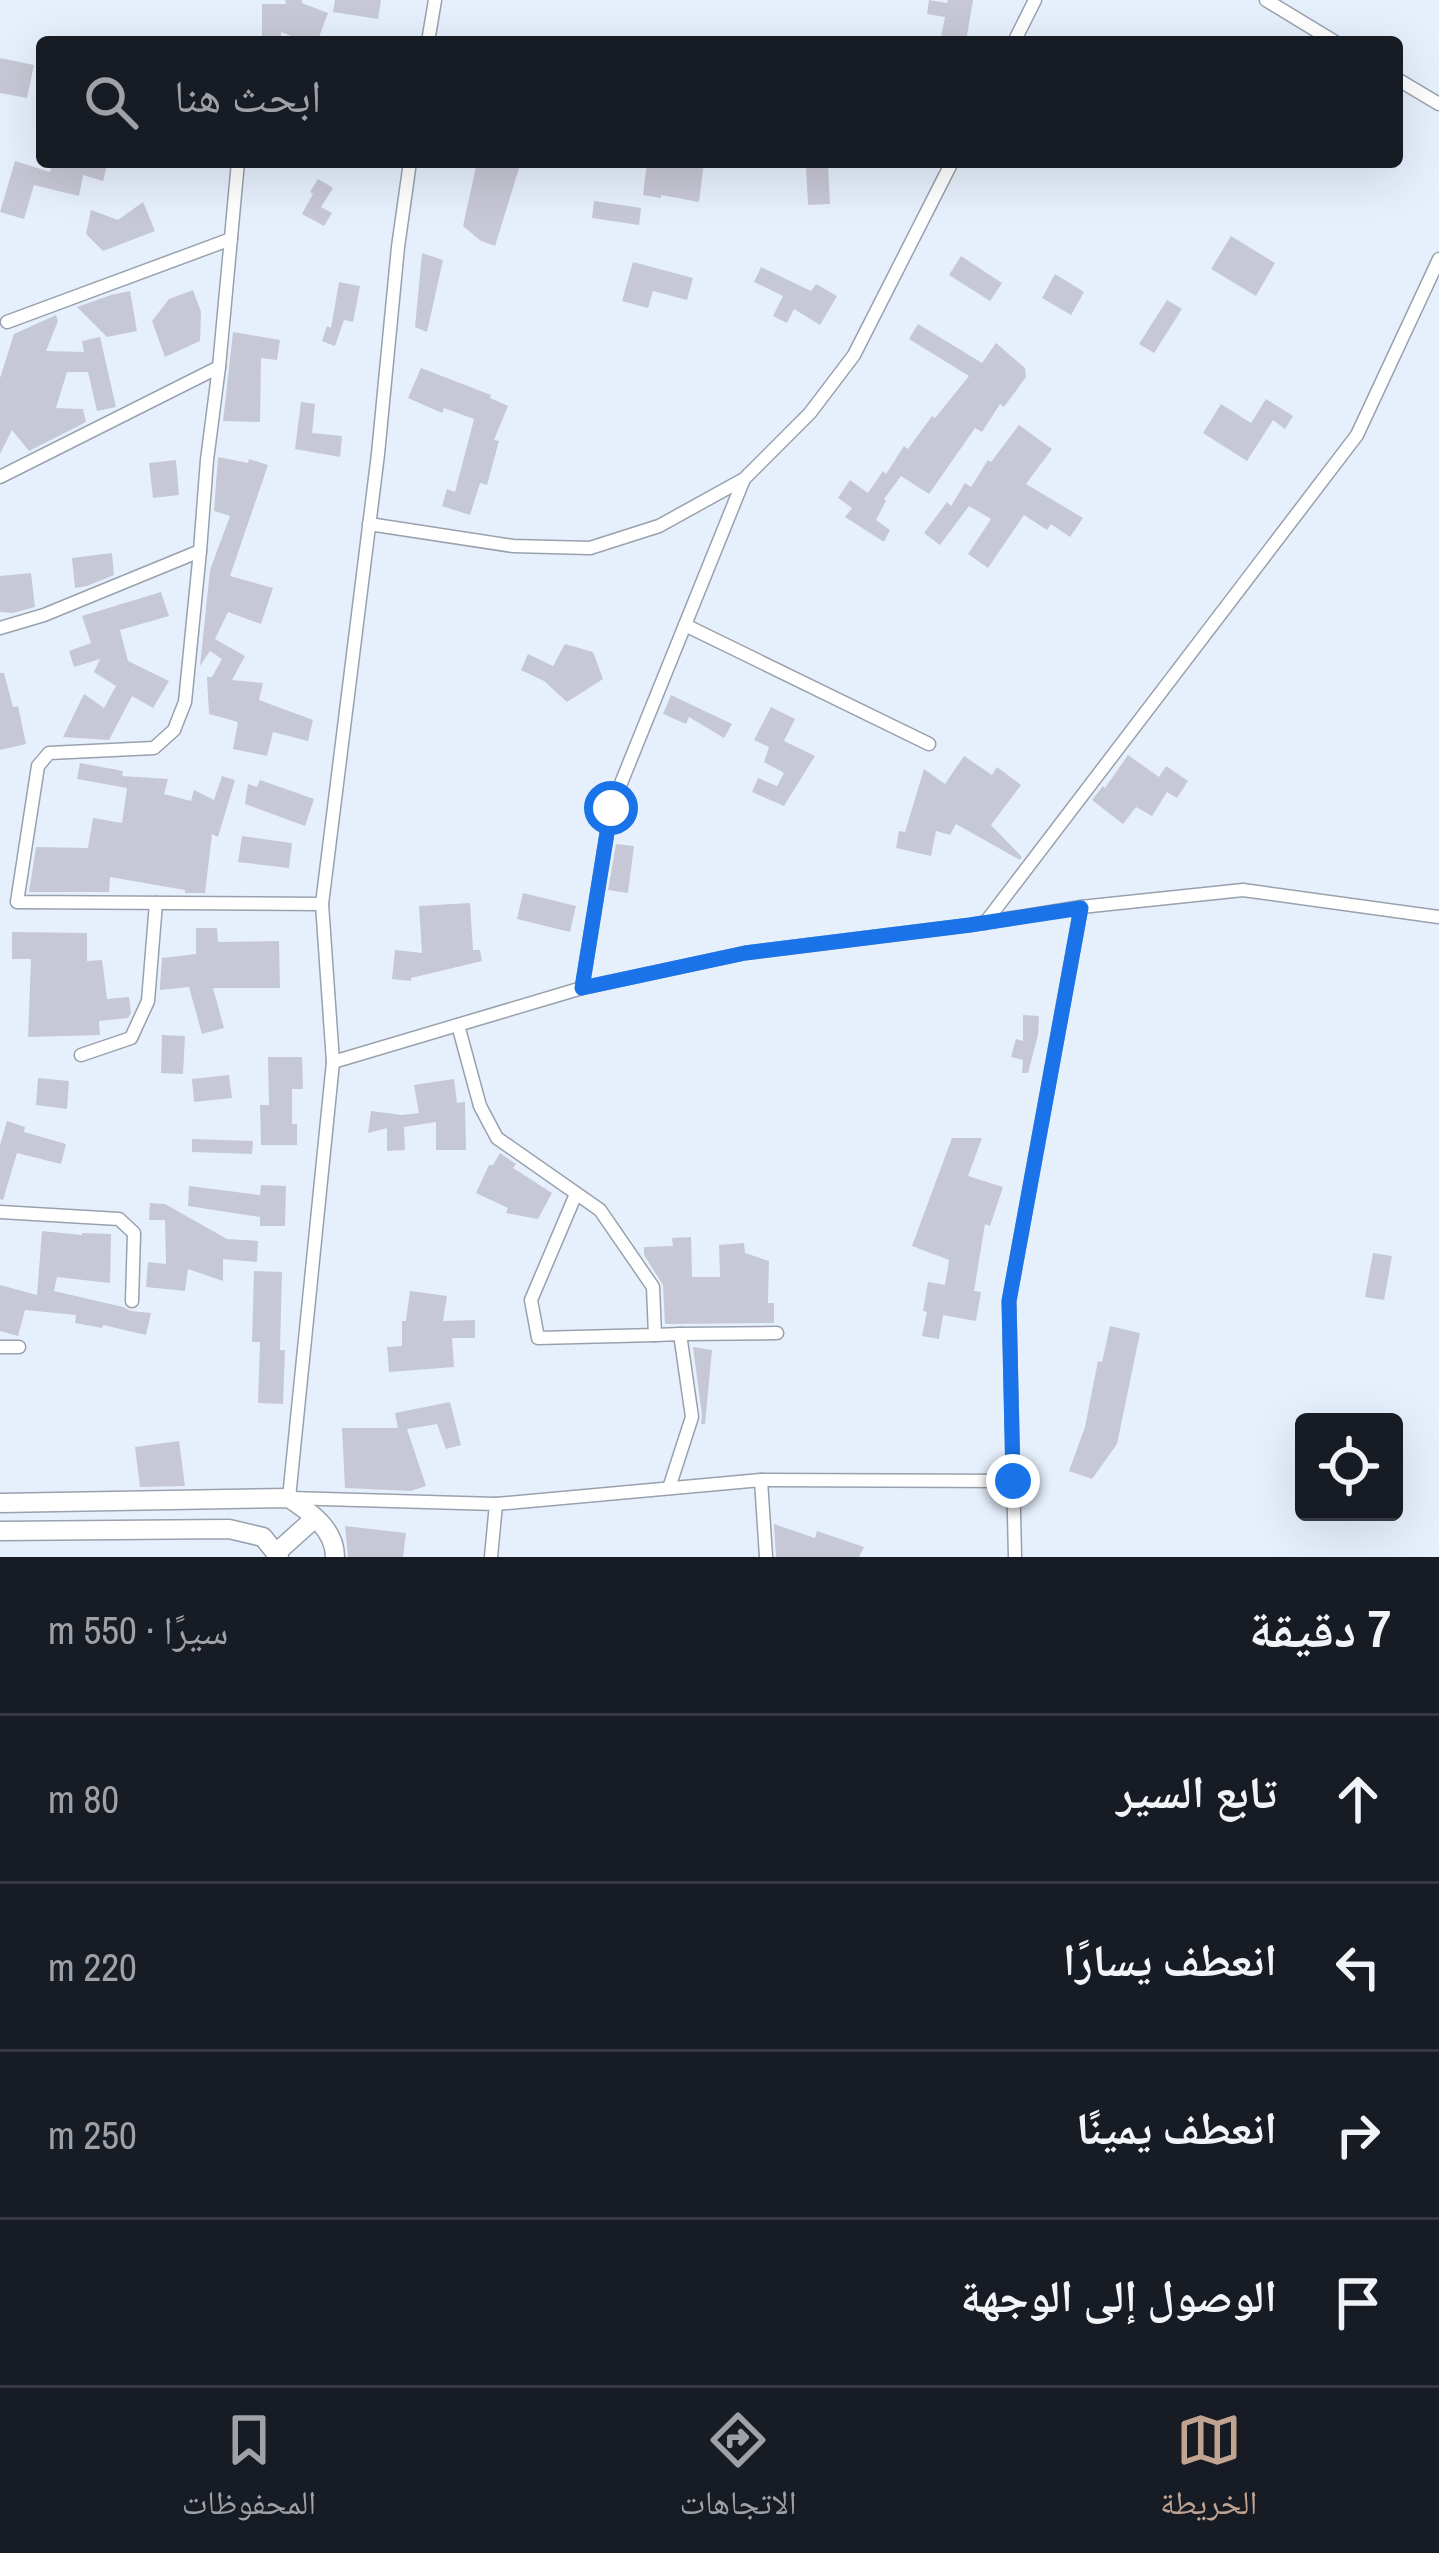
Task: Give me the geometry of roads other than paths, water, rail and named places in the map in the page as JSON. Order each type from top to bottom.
[{"type":"street","points":[[429,36],[434,0]]},
{"type":"street","points":[[1017,36],[1035,0]]},
{"type":"street","points":[[1266,0],[1326,36]]},
{"type":"street","points":[[1403,83],[1439,104]]},
{"type":"street","points":[[17,902],[38,766],[49,753],[154,748],[174,730],[185,702],[237,168]]},
{"type":"street","points":[[289,1498],[333,1062],[322,904],[409,168]]},
{"type":"street","points":[[369,524],[513,546],[590,548],[659,526],[744,479],[810,412],[854,356],[949,168]]},
{"type":"street","points":[[7,322],[231,238]]},
{"type":"street","points":[[985,923],[1357,435],[1439,259]]},
{"type":"street","points":[[0,477],[219,367]]},
{"type":"street","points":[[582,988],[611,808],[744,479]]},
{"type":"street","points":[[0,628],[44,615],[200,551]]},
{"type":"street","points":[[685,625],[929,744]]},
{"type":"street","points":[[333,1062],[582,988],[745,953],[1081,908],[1243,890],[1439,917]]},
{"type":"street","points":[[81,1055],[131,1038],[148,1001],[156,903]]},
{"type":"street","points":[[0,904],[322,904]]},
{"type":"street","points":[[1015,1557],[1009,1301],[1081,908]]},
{"type":"street","points":[[458,1024],[480,1106],[496,1138],[600,1210],[652,1287],[656,1334]]},
{"type":"street","points":[[576,1194],[531,1300],[538,1338],[777,1333]]},
{"type":"street","points":[[0,1212],[119,1220],[134,1233],[132,1301]]},
{"type":"street","points":[[669,1489],[692,1417],[680,1334]]},
{"type":"street","points":[[0,1347],[19,1347]]},
{"type":"street","points":[[0,1503],[289,1498],[496,1504],[761,1480],[1013,1481]]},
{"type":"street","points":[[761,1480],[766,1557]]},
{"type":"street","points":[[289,1498],[328,1531],[335,1557]]},
{"type":"street","points":[[491,1557],[496,1504]]},
{"type":"street","points":[[0,1531],[229,1528],[262,1538],[278,1555],[315,1518]]}]
